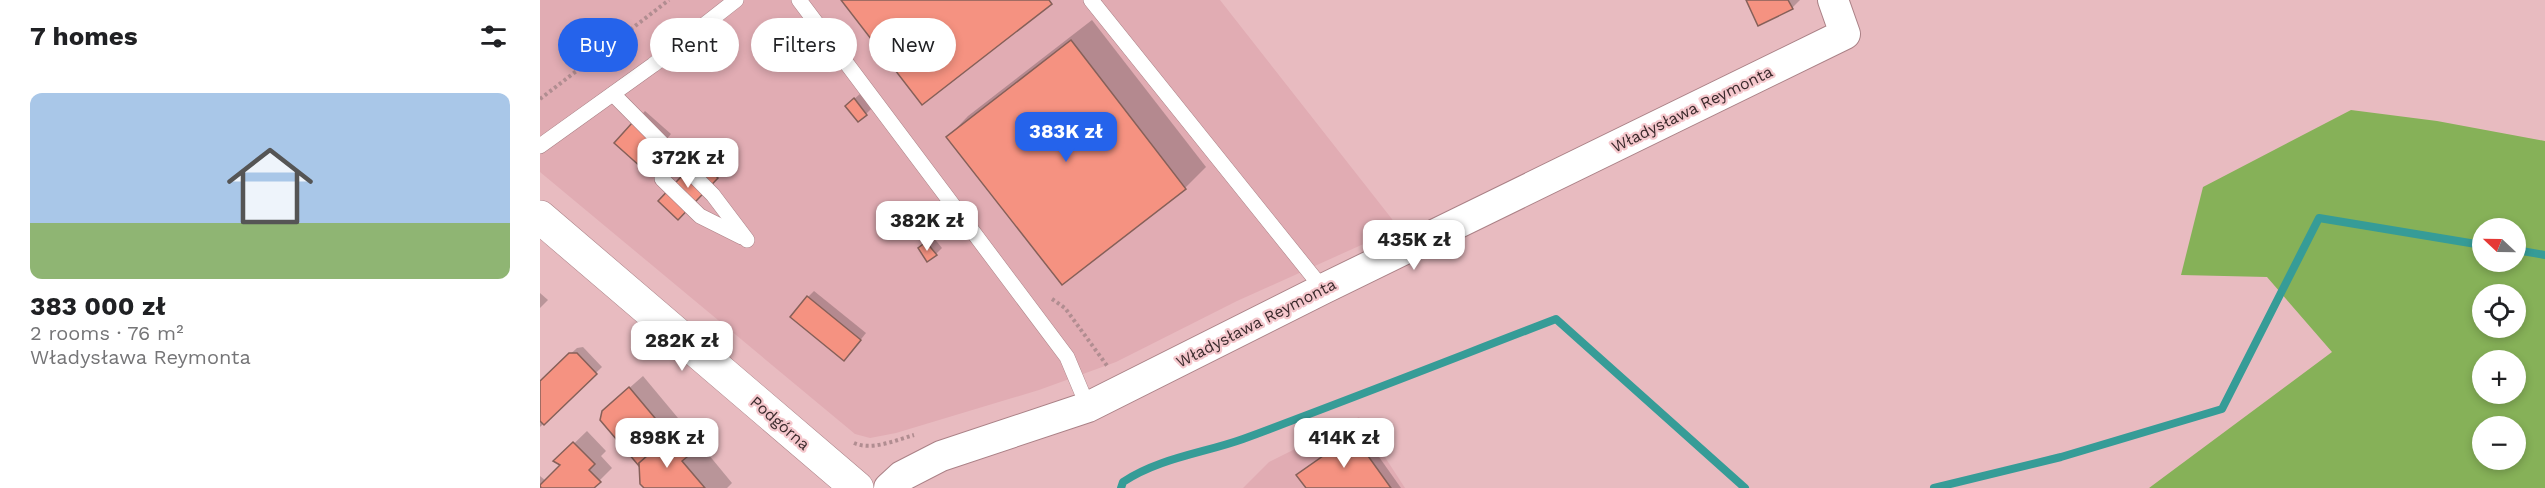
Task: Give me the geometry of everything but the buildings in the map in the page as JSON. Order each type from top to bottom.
[{"type":"main road","name":"Podgórna","points":[[540,217],[857,488]]},
{"type":"street","name":"Władysława Reymonta","points":[[889,488],[902,476],[941,456],[1088,407],[1323,289],[1845,34],[1833,0]]},
{"type":"lane","points":[[540,146],[653,65],[736,0]]},
{"type":"lane","points":[[799,0],[1067,357],[1088,407]]},
{"type":"lane","points":[[1091,0],[1323,289]]},
{"type":"lane","points":[[613,94],[666,147],[713,195],[747,240],[700,216],[662,179],[666,147]]},
{"type":"path","points":[[540,99],[669,0]]},
{"type":"shaded area","points":[[540,0],[1220,0],[1399,228],[1237,301],[1116,362],[1039,390],[896,433],[870,438],[855,434],[540,172]]},
{"type":"shaded area","points":[[1359,417],[1405,488],[1243,488],[1269,462]]},
{"type":"green space","points":[[2351,110],[2437,121],[2545,141],[2545,488],[2149,488],[2332,352],[2267,277],[2181,275],[2203,187]]},
{"type":"waterway","points":[[1934,488],[2061,457],[2222,409],[2319,218],[2472,243]]},
{"type":"waterway","points":[[2526,252],[2545,255]]},
{"type":"waterway","points":[[1121,488],[1123,482],[1151,467],[1243,439],[1556,319],[1745,488]]}]
